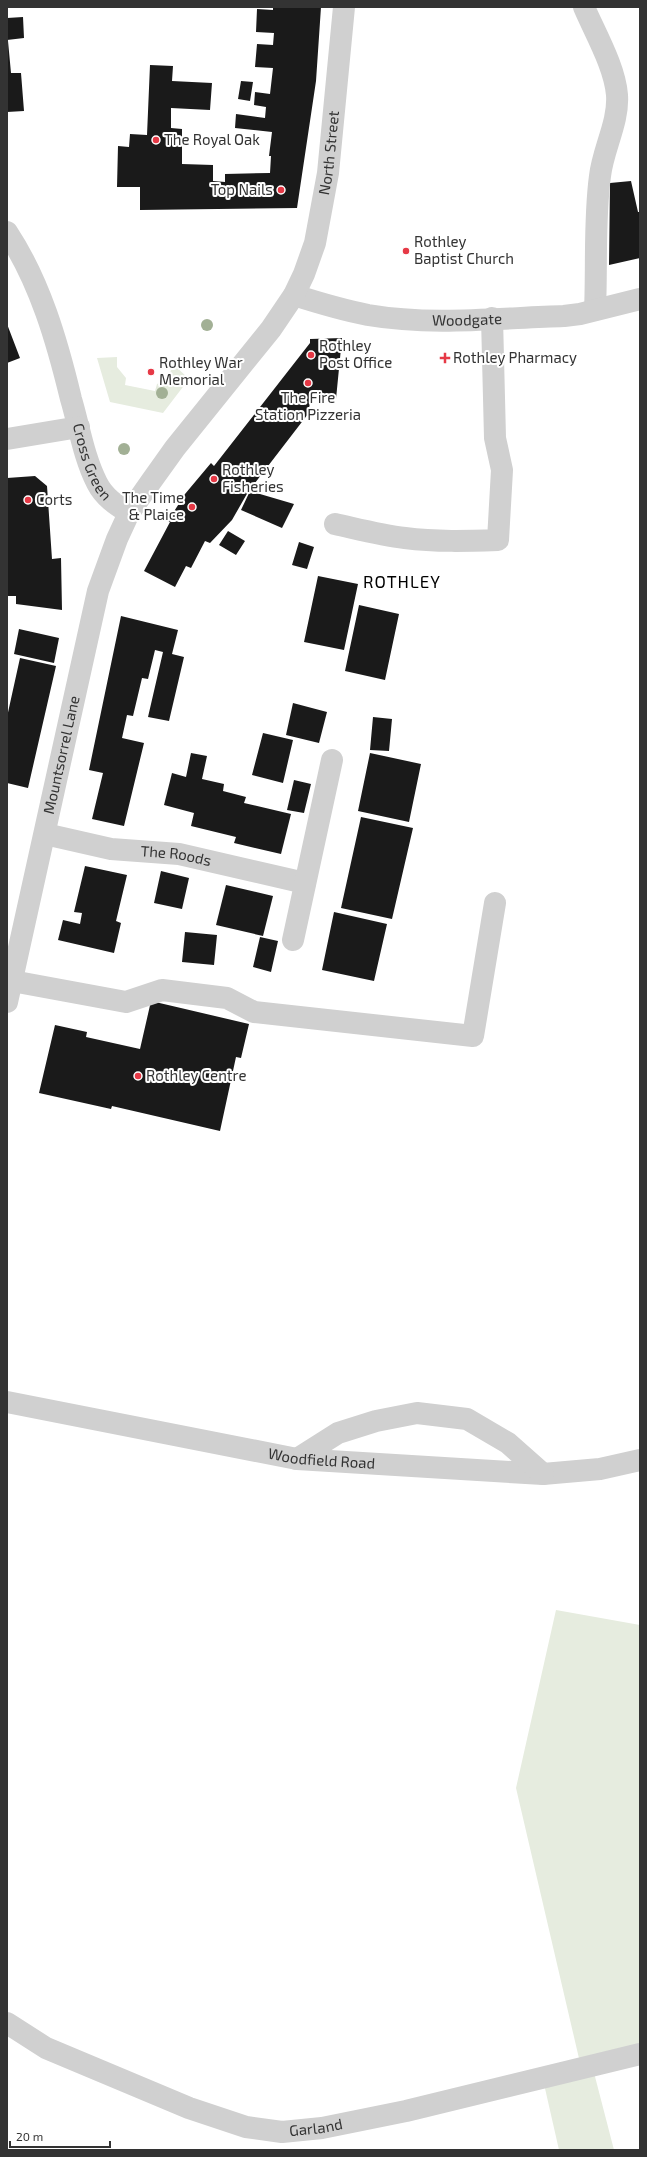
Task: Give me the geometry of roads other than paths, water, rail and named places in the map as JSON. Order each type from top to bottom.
[{"type":"street","name":"North Street","points":[[294,294],[315,243],[322,211],[333,129],[344,7]]},
{"type":"street","points":[[584,7],[605,54],[615,83],[617,96],[613,123],[603,157],[599,187],[596,310]]},
{"type":"street","name":"Cross Green","points":[[7,232],[28,267],[39,295],[61,357],[79,426],[97,484],[105,495],[116,505],[130,513],[175,448],[271,329],[294,294]]},
{"type":"street","name":"Woodgate","points":[[294,294],[326,306],[370,315],[436,320],[564,316],[640,299]]},
{"type":"street","points":[[335,524],[404,538],[428,541],[461,542],[498,540],[502,470],[495,438],[492,318]]},
{"type":"street","points":[[7,439],[79,426]]},
{"type":"street","name":"Mountsorrel Lane","points":[[7,1002],[98,591],[107,563],[130,513]]},
{"type":"street","points":[[293,940],[332,760]]},
{"type":"street","name":"The Roods","points":[[45,834],[111,849],[179,854],[305,883]]},
{"type":"street","points":[[12,981],[126,1002],[162,990],[227,998],[254,1012],[473,1036],[495,903]]},
{"type":"street","name":"Woodfield Road","points":[[7,1402],[297,1459],[543,1474],[600,1469],[640,1460]]},
{"type":"street","points":[[297,1459],[338,1434],[376,1421],[417,1413],[467,1419],[508,1443],[543,1474]]},
{"type":"street","name":"Garland","points":[[7,2023],[46,2048],[189,2108],[246,2127],[282,2132],[322,2128],[406,2111],[640,2054]]},
{"type":"place","name":"The Royal Oak","points":[[156,140]]},
{"type":"place","name":"Top Nails","points":[[281,190]]},
{"type":"place","name":"Rothley Baptist Church","points":[[406,251]]},
{"type":"place","name":"Rothley Post Office","points":[[311,355]]},
{"type":"place","name":"Rothley Pharmacy","points":[[445,358]]},
{"type":"place","name":"Rothley War Memorial","points":[[151,372]]},
{"type":"place","name":"The Fire Station Pizzeria","points":[[308,383]]},
{"type":"place","name":"Rothley Fisheries","points":[[214,479]]},
{"type":"place","name":"Corts","points":[[28,500]]},
{"type":"place","name":"The Time & Plaice","points":[[192,507]]},
{"type":"place","name":"Rothley Centre","points":[[138,1076]]},
{"type":"district","name":"ROTHLEY","points":[[402,582]]}]
